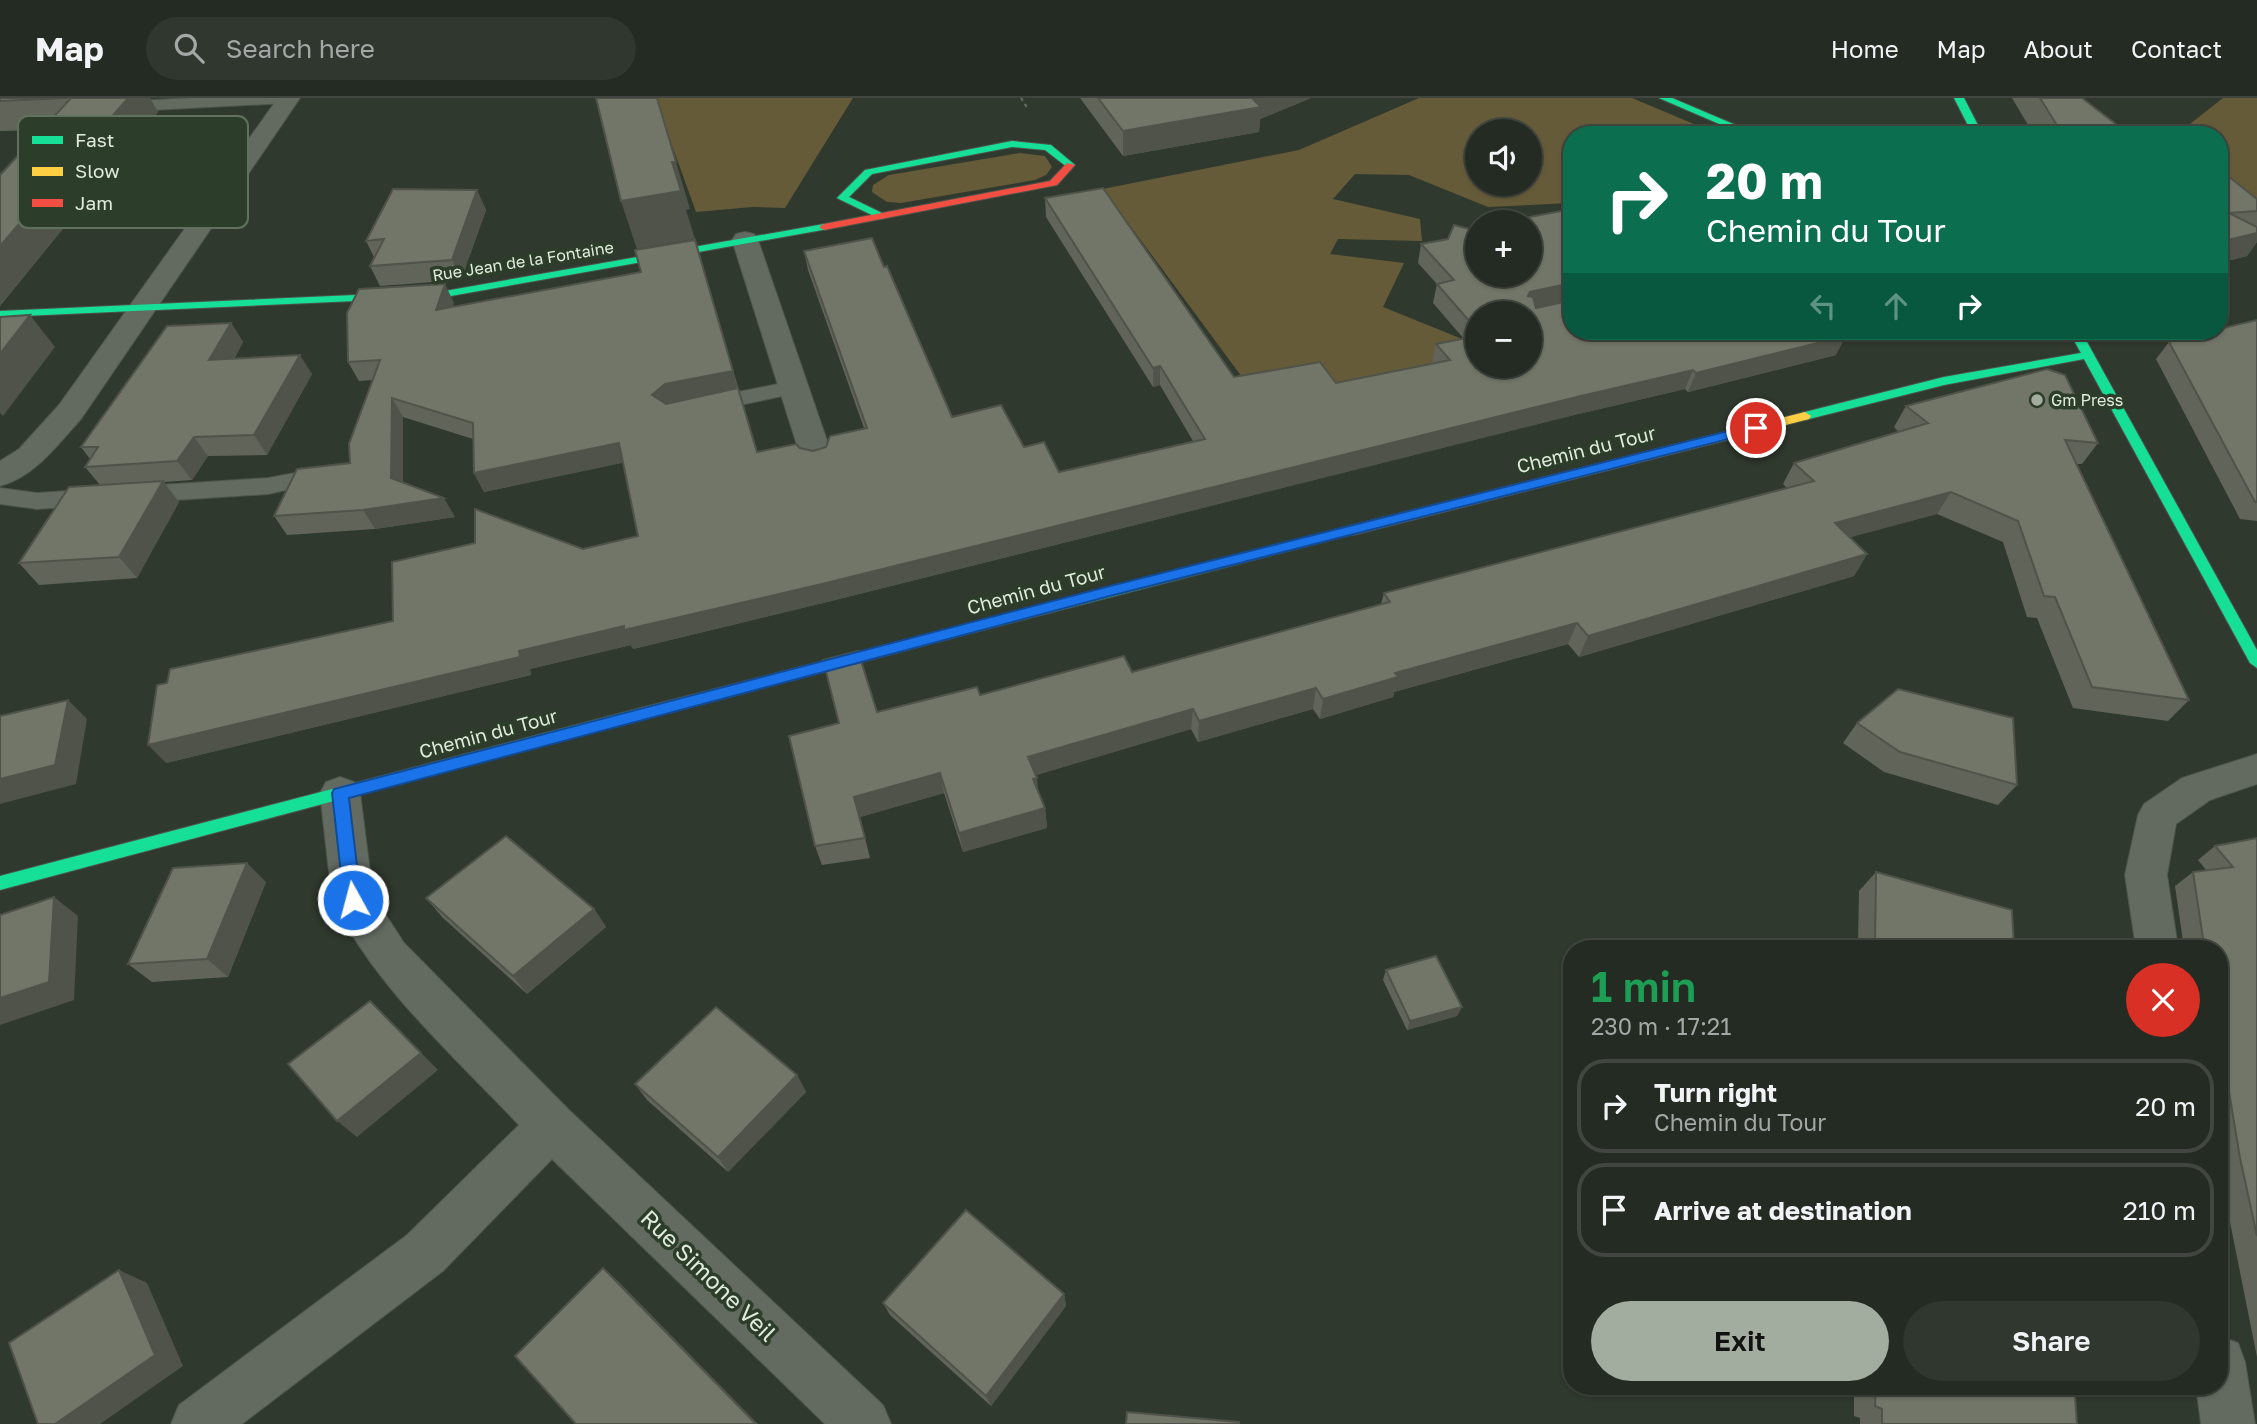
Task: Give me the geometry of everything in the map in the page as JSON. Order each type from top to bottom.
[{"type":"street","points":[[248,157],[288,98]]},
{"type":"street","points":[[1664,98],[1732,126]]},
{"type":"street","points":[[1959,98],[1973,126]]},
{"type":"street","name":"Rue Jean de la Fontaine","points":[[0,314],[445,293],[880,216],[1053,183],[1070,165],[1048,147],[1012,144],[869,172],[842,198],[880,216]]},
{"type":"street","points":[[0,475],[30,456],[70,412],[199,228]]},
{"type":"street","points":[[745,240],[817,458]]},
{"type":"street","points":[[2080,340],[2257,663]]},
{"type":"street","name":"Chemin du Tour","points":[[0,883],[1110,591],[1944,381],[2030,363],[2087,355]]},
{"type":"street","points":[[2156,940],[2146,875],[2158,815],[2196,789],[2257,769]]},
{"type":"street","name":"Rue Simone Veil","points":[[340,793],[353,900],[388,956],[552,1126],[864,1424]]},
{"type":"street","points":[[198,1424],[425,1253],[552,1126]]},
{"type":"street","points":[[2224,1395],[2228,1424]]},
{"type":"lane","points":[[100,108],[288,98]]},
{"type":"lane","points":[[685,410],[793,387]]},
{"type":"lane","points":[[0,496],[37,501],[268,486],[345,471]]},
{"type":"shaded area","points":[[655,98],[853,98],[785,208],[752,207],[696,212]]},
{"type":"shaded area","points":[[1419,98],[1632,98],[1699,126],[1563,126],[1563,203],[1488,207],[1409,175],[1355,174],[1333,199],[1420,219],[1422,241],[1338,239],[1330,254],[1404,263],[1383,307],[1465,340],[1465,360],[1259,400],[1103,189],[1299,150]]},
{"type":"shaded area","points":[[2223,98],[2257,98],[2257,208],[2228,210],[2228,126],[2187,126]]},
{"type":"shaded area","points":[[1020,153],[1045,156],[1052,167],[1046,175],[1035,180],[901,203],[887,202],[872,192],[873,185],[889,175]]},
{"type":"building","points":[[0,98],[68,98],[0,101]]},
{"type":"building","points":[[71,98],[128,98],[112,116],[54,116]]},
{"type":"building","points":[[596,98],[657,98],[676,162],[672,162],[681,191],[621,201]]},
{"type":"building","points":[[1098,98],[1254,98],[1261,107],[1123,131]]},
{"type":"building","points":[[2040,98],[2082,98],[2118,126],[2057,126]]},
{"type":"building","points":[[18,155],[18,225],[0,246],[0,175]]},
{"type":"building","points":[[2228,176],[2257,199],[2257,211],[2229,213],[2257,227],[2257,233],[2228,240]]},
{"type":"building","points":[[1103,188],[1234,377],[1320,362],[1336,383],[1450,360],[1436,344],[1465,338],[1465,378],[1542,378],[1542,307],[1563,302],[1563,340],[1830,340],[1696,373],[1693,370],[1581,396],[822,584],[624,630],[624,626],[519,651],[520,657],[148,745],[157,685],[167,683],[170,669],[393,621],[392,562],[475,543],[475,509],[583,549],[638,536],[619,443],[474,473],[473,423],[392,398],[391,478],[444,498],[363,510],[274,516],[297,469],[350,463],[349,444],[380,360],[348,362],[347,313],[359,289],[445,284],[436,310],[641,272],[635,250],[695,240],[733,371],[665,384],[652,395],[666,404],[738,388],[757,452],[796,444],[800,448],[813,451],[826,447],[830,436],[867,428],[804,251],[872,238],[884,267],[887,266],[952,417],[1001,405],[1024,447],[1044,442],[1059,472],[1205,439],[1160,366],[1153,368],[1045,198]]},
{"type":"building","points":[[393,189],[477,190],[452,260],[370,266],[384,239],[366,241]]},
{"type":"building","points":[[1563,211],[1563,285],[1530,292],[1528,296],[1533,297],[1534,301],[1465,301],[1465,316],[1437,284],[1454,280],[1421,244],[1448,239],[1454,225],[1465,228],[1465,287],[1542,287],[1542,215]]},
{"type":"building","points":[[30,315],[0,354],[0,317]]},
{"type":"building","points":[[2257,320],[2257,502],[2169,342],[2228,340],[2228,327]]},
{"type":"building","points":[[231,323],[209,360],[300,355],[254,435],[194,437],[177,461],[85,467],[98,447],[81,447],[167,326]]},
{"type":"building","points":[[2047,369],[2065,375],[2098,443],[2065,440],[2189,700],[2092,687],[2055,597],[2044,596],[2018,521],[1951,492],[1835,523],[1867,554],[1588,636],[1577,623],[1395,673],[1398,677],[1323,699],[1316,688],[1199,721],[1193,709],[1028,757],[1037,778],[1033,779],[1045,808],[959,833],[940,773],[854,797],[865,838],[815,846],[789,736],[839,723],[823,660],[858,651],[877,712],[977,687],[980,695],[1124,656],[1132,672],[1390,602],[1384,593],[1814,481],[1794,463],[1928,423],[1906,406]]},
{"type":"building","points":[[163,481],[119,557],[19,563],[69,487]]},
{"type":"building","points":[[1898,689],[2013,718],[2017,785],[1900,752],[1857,723]]},
{"type":"building","points":[[68,700],[55,765],[0,779],[0,716]]},
{"type":"building","points":[[506,836],[594,909],[513,976],[426,898]]},
{"type":"building","points":[[2257,838],[2257,1236],[2228,1086],[2228,940],[2203,940],[2193,872],[2233,867],[2215,846]]},
{"type":"building","points":[[247,863],[207,959],[128,964],[173,868]]},
{"type":"building","points":[[1876,872],[2012,910],[2014,940],[1875,940]]},
{"type":"building","points":[[54,897],[49,982],[0,998],[0,915]]},
{"type":"building","points":[[1436,956],[1462,1007],[1410,1021],[1386,970]]},
{"type":"building","points":[[370,1001],[421,1053],[337,1121],[288,1064]]},
{"type":"building","points":[[716,1007],[797,1075],[718,1157],[635,1084]]},
{"type":"building","points":[[966,1210],[1064,1294],[986,1396],[883,1303]]},
{"type":"building","points":[[603,1268],[756,1424],[576,1424],[515,1356]]},
{"type":"building","points":[[119,1270],[155,1355],[55,1424],[38,1424],[9,1343]]},
{"type":"building","points":[[1876,1395],[2072,1395],[2075,1396],[2077,1424],[1882,1424],[1882,1409],[1875,1406]]},
{"type":"building","points":[[1127,1412],[1239,1422],[1239,1424],[1126,1424]]},
{"type":"traffic: fast","points":[[1664,98],[1732,126]]},
{"type":"traffic: fast","points":[[1959,98],[1973,126]]},
{"type":"traffic: fast","points":[[880,216],[842,198],[869,172],[1012,144],[1048,147],[1070,165]]},
{"type":"traffic: fast","points":[[0,314],[445,294],[824,227]]},
{"type":"traffic: fast","points":[[2080,340],[2257,663]]},
{"type":"traffic: fast","points":[[1805,416],[1944,381],[2087,355]]},
{"type":"traffic: fast","points":[[925,640],[1353,530]]},
{"type":"traffic: fast","points":[[0,883],[641,714]]},
{"type":"traffic: slow","points":[[1353,530],[1805,416]]},
{"type":"traffic: slow","points":[[641,714],[925,640]]},
{"type":"traffic: jam","points":[[824,227],[1053,183],[1070,165]]},
{"type":"place","name":"Gm Press","points":[[2037,400]]},
{"type":"route","points":[[353,900],[340,793],[1110,591],[1756,428]]}]
